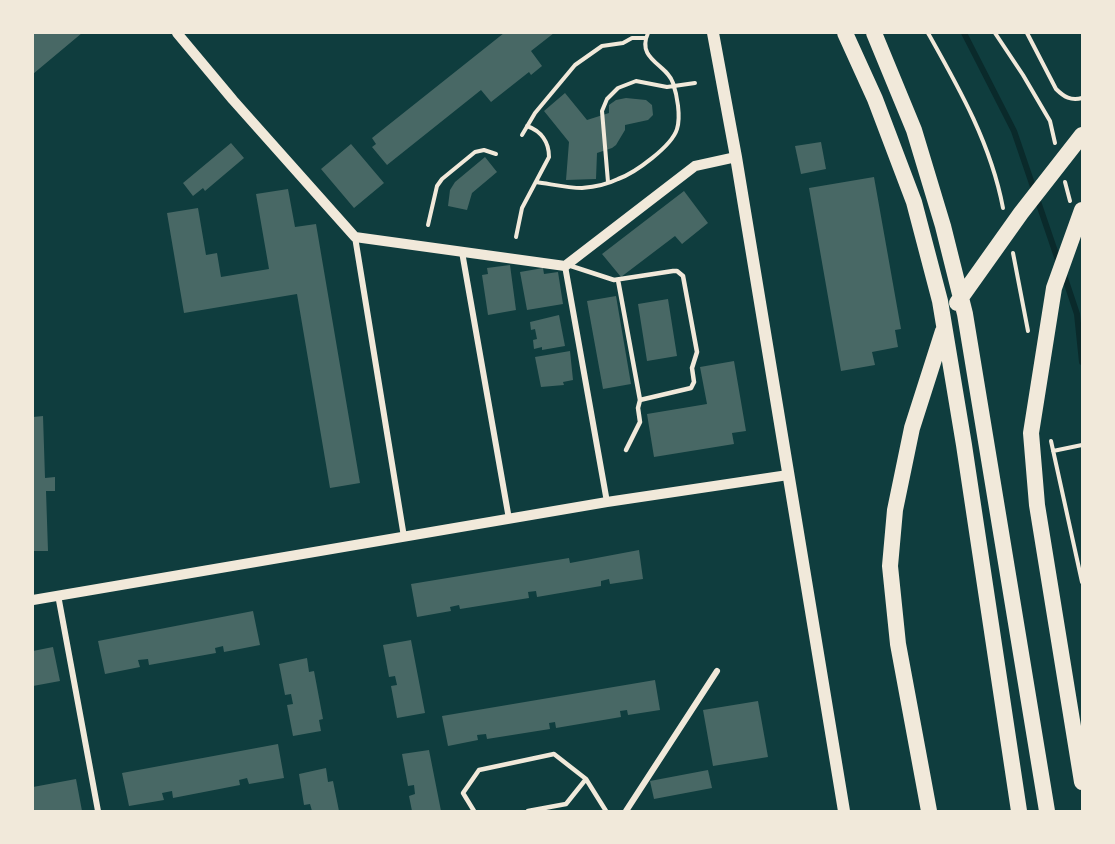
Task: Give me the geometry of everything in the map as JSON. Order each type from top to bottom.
[{"type":"highway","points":[[845,33],[875,99],[914,202],[940,301],[964,445],[1018,809]]},
{"type":"highway","points":[[874,33],[914,130],[943,226],[965,314],[1046,808]]},
{"type":"highway","points":[[929,811],[898,644],[890,566],[895,510],[912,429],[948,316],[1062,149],[1082,135]]},
{"type":"highway","points":[[1077,210],[1054,288],[1031,433],[1037,505],[1082,782]]},
{"type":"main road","points":[[713,33],[736,157],[844,811]]},
{"type":"street","points":[[177,33],[233,100],[355,237],[404,537]]},
{"type":"street","points":[[355,237],[567,265],[694,166],[736,157]]},
{"type":"street","points":[[462,251],[509,519]]},
{"type":"street","points":[[567,265],[607,502]]},
{"type":"street","points":[[33,600],[607,502],[788,475]]},
{"type":"street","points":[[58,596],[98,811]]},
{"type":"street","points":[[626,811],[717,671]]},
{"type":"lane","points":[[567,265],[607,279],[618,280],[677,271],[683,276],[697,352],[692,368],[694,386],[686,390],[640,400]]},
{"type":"lane","points":[[618,280],[640,400],[639,426],[626,450]]},
{"type":"lane","points":[[474,811],[462,792],[480,770],[555,754],[586,779],[606,811]]},
{"type":"lane","points":[[528,811],[567,804],[586,779]]},
{"type":"path","points":[[536,182],[582,188],[618,179],[640,166],[672,138],[679,119],[674,87],[672,79],[651,57],[646,48],[645,38],[648,33]]},
{"type":"path","points":[[995,33],[1050,121],[1062,149]]},
{"type":"path","points":[[1027,33],[1056,89],[1063,96],[1071,99],[1082,98]]},
{"type":"path","points":[[522,135],[535,113],[575,65],[602,46],[623,44],[632,38],[645,38]]},
{"type":"path","points":[[608,182],[602,111],[607,99],[618,88],[636,81],[674,87],[695,83]]},
{"type":"path","points":[[516,237],[522,208],[547,162],[549,149],[539,132],[527,126]]},
{"type":"path","points":[[428,225],[437,186],[442,179],[475,152],[484,150],[496,154]]},
{"type":"path","points":[[1064,179],[1077,210]]},
{"type":"path","points":[[1082,445],[1053,451],[1082,582]]},
{"type":"building","points":[[33,33],[82,33],[33,74]]},
{"type":"building","points":[[504,33],[554,33],[531,51],[542,66],[531,75],[529,72],[491,102],[481,90],[387,165],[372,147],[376,144],[372,138]]},
{"type":"building","points":[[565,93],[587,120],[609,113],[609,105],[616,100],[626,98],[646,100],[652,105],[653,115],[648,120],[625,125],[625,130],[616,145],[597,153],[596,179],[566,180],[569,142],[544,111]]},
{"type":"building","points":[[821,142],[826,169],[801,174],[795,146]]},
{"type":"building","points":[[231,143],[244,158],[205,191],[203,188],[193,196],[183,183]]},
{"type":"building","points":[[351,144],[384,183],[354,208],[321,169]]},
{"type":"building","points":[[485,157],[497,172],[472,193],[467,210],[448,206],[450,190],[455,182]]},
{"type":"building","points":[[874,177],[901,329],[895,330],[898,347],[872,352],[875,365],[841,371],[809,188]]},
{"type":"building","points":[[288,189],[295,227],[316,224],[360,483],[330,488],[297,294],[184,313],[167,213],[198,208],[206,255],[217,253],[221,277],[269,269],[256,194]]},
{"type":"building","points":[[684,191],[708,223],[682,244],[675,236],[621,277],[602,254]]},
{"type":"building","points":[[510,265],[516,310],[488,315],[482,275],[488,274],[487,268]]},
{"type":"building","points":[[543,268],[544,274],[558,272],[563,304],[527,310],[520,272]]},
{"type":"building","points":[[616,296],[631,384],[603,389],[587,301]]},
{"type":"building","points":[[668,299],[677,356],[647,361],[638,304]]},
{"type":"building","points":[[559,315],[565,346],[534,349],[533,340],[537,339],[535,329],[531,330],[530,322]]},
{"type":"building","points":[[570,351],[573,380],[563,382],[564,385],[541,387],[535,357]]},
{"type":"building","points":[[734,361],[746,431],[732,433],[734,444],[654,457],[647,414],[707,404],[700,367]]},
{"type":"building","points":[[43,416],[45,478],[55,477],[55,491],[46,491],[48,551],[33,551],[33,417]]},
{"type":"building","points":[[639,550],[643,579],[610,584],[609,579],[601,581],[601,586],[537,597],[536,591],[528,592],[529,598],[460,609],[459,605],[450,607],[451,611],[417,617],[411,584],[569,558],[570,563]]},
{"type":"building","points":[[253,611],[260,645],[224,652],[223,646],[215,648],[216,653],[149,665],[148,659],[138,660],[140,667],[105,674],[98,641]]},
{"type":"building","points":[[411,640],[425,713],[397,718],[391,686],[397,685],[395,676],[389,677],[383,645]]},
{"type":"building","points":[[53,647],[60,681],[33,686],[33,651]]},
{"type":"building","points":[[307,658],[309,672],[314,671],[323,719],[319,720],[321,731],[293,736],[287,705],[293,704],[291,694],[285,695],[279,664]]},
{"type":"building","points":[[655,680],[660,710],[628,715],[627,710],[620,711],[621,717],[556,728],[555,722],[549,723],[550,729],[487,739],[486,734],[477,735],[478,740],[448,746],[442,716]]},
{"type":"building","points":[[758,701],[768,757],[713,766],[703,710]]},
{"type":"building","points":[[278,744],[284,778],[249,784],[247,778],[239,780],[240,785],[173,798],[172,791],[162,793],[164,800],[129,806],[122,773]]},
{"type":"building","points":[[429,750],[441,811],[412,811],[409,796],[415,794],[414,785],[408,786],[402,754]]},
{"type":"building","points":[[326,768],[328,782],[333,781],[339,811],[312,811],[310,804],[304,805],[299,774]]},
{"type":"building","points":[[708,770],[712,788],[654,799],[650,781]]},
{"type":"building","points":[[76,779],[82,811],[33,811],[33,787]]},
{"type":"waterway","points":[[964,33],[1014,131],[1059,263]]},
{"type":"waterway","points":[[1064,275],[1077,314],[1082,362]]}]
